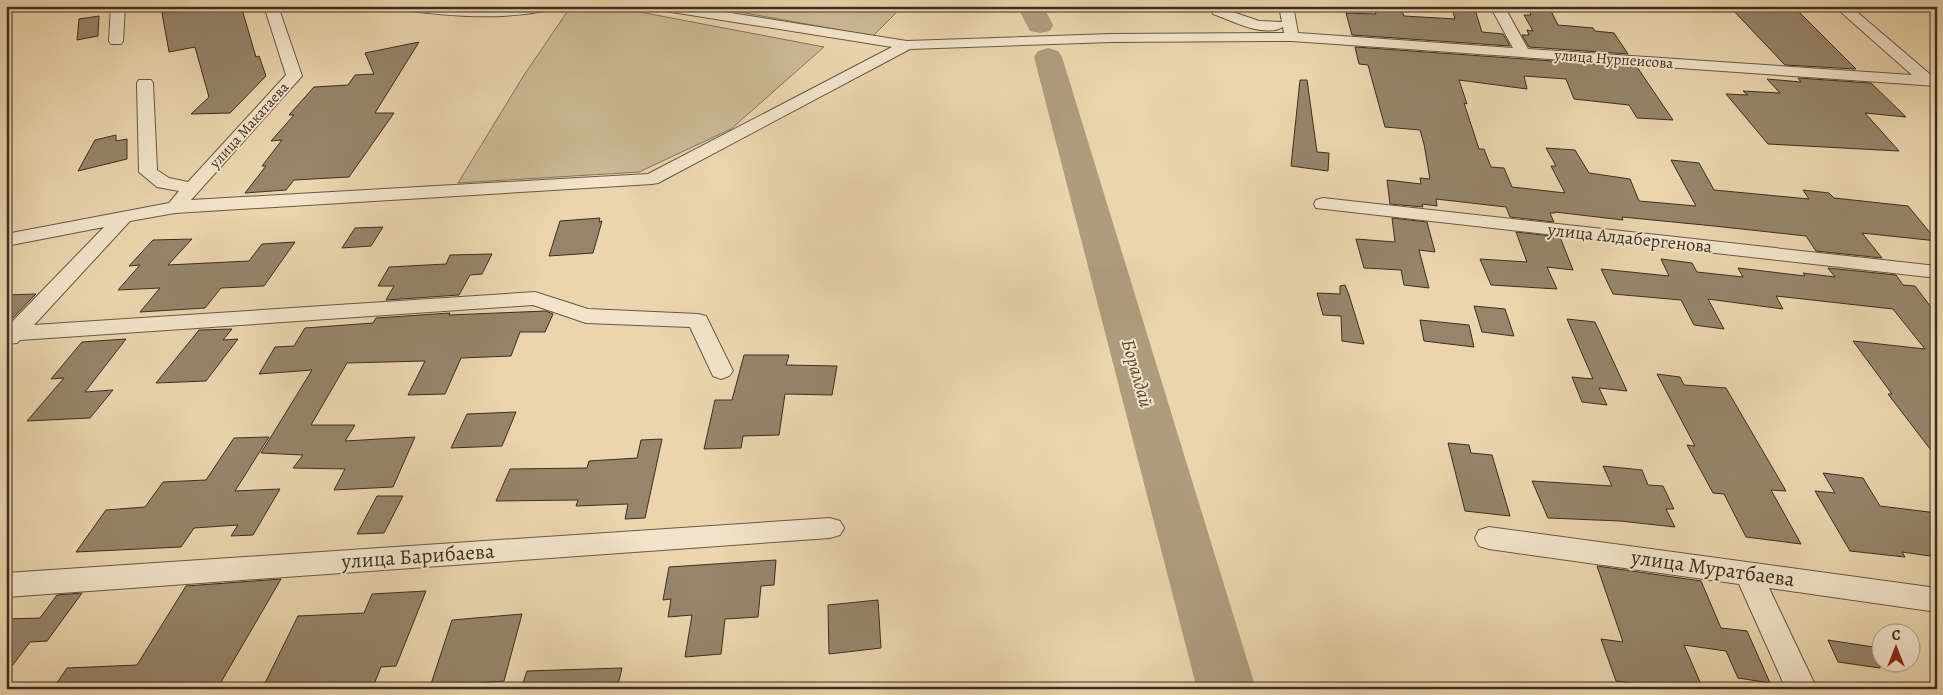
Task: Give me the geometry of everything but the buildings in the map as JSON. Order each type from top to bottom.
[{"type":"street","points":[[116,41],[118,6]]},
{"type":"street","name":"улица Макатаева","points":[[175,207],[294,76],[271,6]]},
{"type":"street","points":[[401,6],[461,12],[548,6]]},
{"type":"street","points":[[659,6],[907,45],[1291,31]]},
{"type":"street","points":[[1217,6],[1218,11],[1257,25],[1291,31]]},
{"type":"street","points":[[1286,6],[1291,31]]},
{"type":"street","points":[[1497,6],[1523,53]]},
{"type":"street","points":[[1841,6],[1934,83]]},
{"type":"street","name":"улица Нурпеисова","points":[[1291,31],[1523,53],[1934,83]]},
{"type":"street","points":[[6,240],[175,207],[652,179],[907,45]]},
{"type":"street","points":[[145,83],[148,172],[163,183],[192,188]]},
{"type":"street","name":"улица Алдабергенова","points":[[1323,204],[1937,272]]},
{"type":"street","points":[[10,337],[124,217]]},
{"type":"street","points":[[10,337],[535,298],[586,316],[698,321],[721,371]]},
{"type":"street","name":"улица Барибаева","points":[[6,585],[830,528]]},
{"type":"street","name":"улица Муратбаева","points":[[1490,538],[1937,600]]},
{"type":"street","points":[[1748,573],[1802,689]]},
{"type":"shaded area","points":[[587,6],[645,13],[824,47],[731,129],[639,172],[458,183],[524,75],[569,9]]},
{"type":"shaded area","points":[[706,6],[903,6],[873,36]]},
{"type":"waterway","points":[[1030,6],[1040,25]]},
{"type":"waterway","name":"Боралдай","points":[[1048,57],[1227,689]]}]
